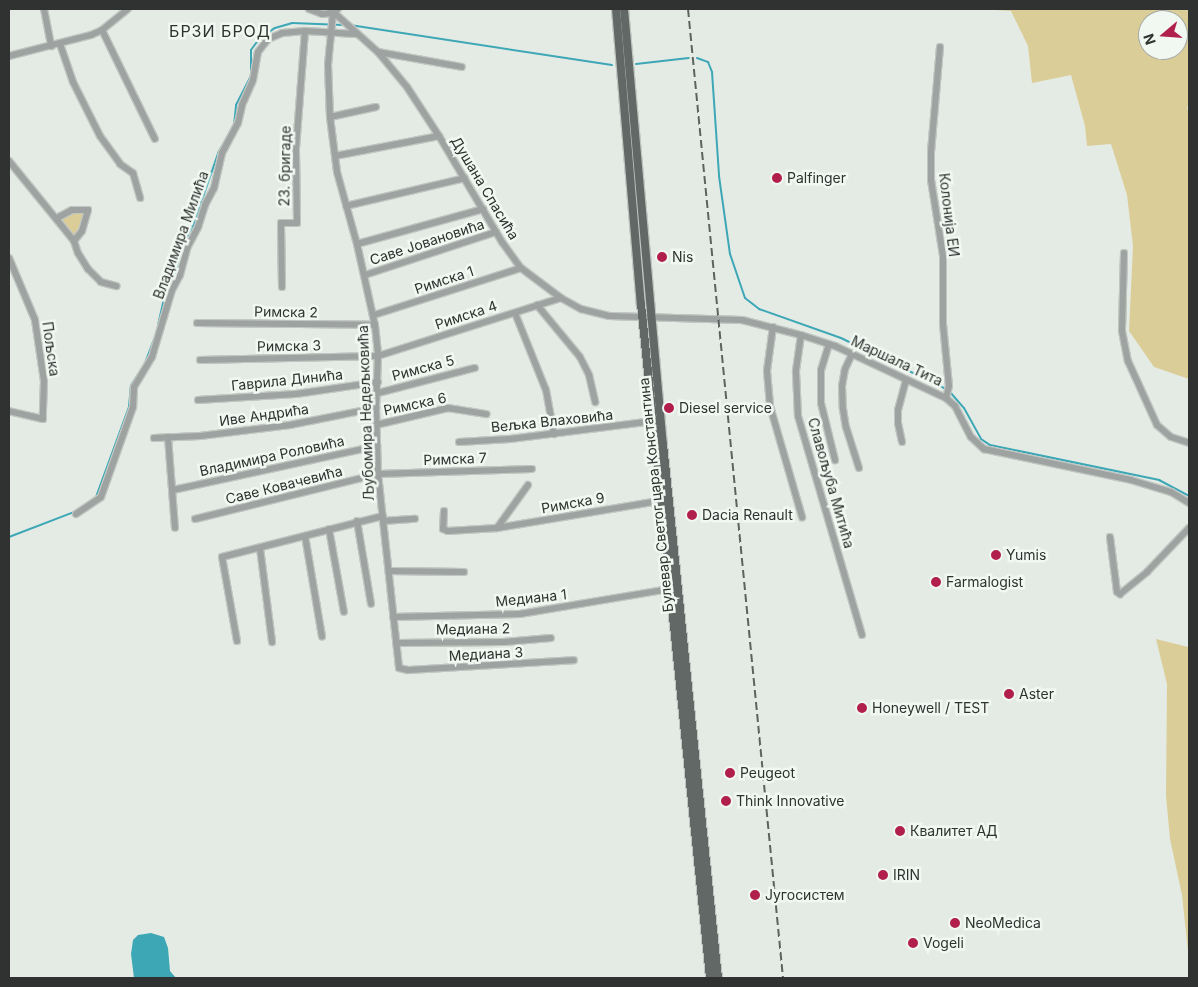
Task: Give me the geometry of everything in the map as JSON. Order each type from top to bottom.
[{"type":"main road","name":"Булевар Светог цара Константина","points":[[616,9],[643,319],[710,978]]},
{"type":"main road","name":"Булевар Светог цара Константина","points":[[624,9],[652,319],[718,978]]},
{"type":"street","points":[[44,9],[52,46]]},
{"type":"street","points":[[9,56],[60,44],[102,30],[128,9]]},
{"type":"street","points":[[309,9],[322,14],[334,10]]},
{"type":"street","name":"Душана Спасића","points":[[334,10],[342,21],[378,52],[407,87],[484,209],[496,232],[521,268],[561,298],[594,314],[652,319]]},
{"type":"street","name":"Љубомира Недељковића","points":[[334,10],[330,26],[328,65],[330,117],[335,156],[346,206],[374,315],[378,356],[376,408],[378,474],[399,668]]},
{"type":"street","name":"Владимира Милића","points":[[76,514],[101,497],[133,407],[134,387],[152,357],[172,290],[180,275],[187,248],[214,188],[222,154],[238,123],[242,105],[253,80],[258,52],[268,39],[277,34],[330,26],[356,34]]},
{"type":"street","points":[[102,30],[155,139]]},
{"type":"street","name":"23. бригаде","points":[[282,287],[281,223],[297,223],[296,148],[305,31]]},
{"type":"street","points":[[60,44],[74,82],[100,136],[120,164],[133,173],[140,198]]},
{"type":"street","name":"Колонија ЕИ","points":[[940,47],[931,152],[931,180],[943,256],[943,324],[950,386],[947,396]]},
{"type":"street","points":[[378,52],[462,67]]},
{"type":"street","points":[[330,117],[376,107]]},
{"type":"street","points":[[335,156],[439,136]]},
{"type":"street","points":[[9,160],[74,241],[81,259],[91,274],[104,284],[116,286]]},
{"type":"street","points":[[346,206],[464,178]]},
{"type":"street","points":[[357,244],[484,209]]},
{"type":"street","points":[[56,218],[72,210],[88,210],[82,232],[74,241]]},
{"type":"street","name":"Саве Јовановића","points":[[365,275],[496,232]]},
{"type":"street","points":[[1124,253],[1122,331],[1128,361],[1157,425],[1171,438],[1189,443]]},
{"type":"street","name":"Пољска","points":[[9,258],[35,320],[44,381],[43,419],[9,411]]},
{"type":"street","name":"Римска 1","points":[[374,315],[521,268]]},
{"type":"street","name":"Римска 4","points":[[378,356],[561,298]]},
{"type":"street","points":[[537,305],[580,357],[589,375],[595,402]]},
{"type":"street","points":[[515,313],[546,390],[554,434]]},
{"type":"street","name":"Маршала Тита","points":[[652,319],[737,320],[801,335],[829,344],[906,380],[947,396],[955,406],[971,438],[984,449],[1131,480],[1171,492],[1189,503]]},
{"type":"street","name":"Римска 2","points":[[197,323],[375,325]]},
{"type":"street","points":[[774,328],[767,371],[770,406],[802,517]]},
{"type":"street","name":"Славољуба Митића","points":[[801,335],[796,372],[798,416],[862,635]]},
{"type":"street","points":[[829,344],[821,370],[821,402],[835,460]]},
{"type":"street","points":[[852,354],[845,370],[842,386],[843,409],[846,427],[859,468]]},
{"type":"street","name":"Римска 3","points":[[200,360],[378,356]]},
{"type":"street","name":"Римска 5","points":[[378,394],[475,368]]},
{"type":"street","points":[[902,442],[898,417],[906,380]]},
{"type":"street","name":"Гаврила Динића","points":[[198,400],[288,395],[378,382]]},
{"type":"street","name":"Иве Андрића","points":[[154,438],[200,436],[290,425],[376,408]]},
{"type":"street","name":"Римска 6","points":[[376,425],[448,408],[487,414]]},
{"type":"street","name":"Вељка Влаховића","points":[[460,442],[554,434],[646,422]]},
{"type":"street","points":[[168,437],[175,528]]},
{"type":"street","name":"Владимира Роловића","points":[[172,490],[377,446]]},
{"type":"street","name":"Римска 7","points":[[378,474],[532,469]]},
{"type":"street","name":"Саве Ковачевића","points":[[195,519],[378,474]]},
{"type":"street","name":"Римска 9","points":[[497,528],[528,485]]},
{"type":"street","name":"Римска 9","points":[[444,511],[442,526],[444,531],[497,528],[653,502]]},
{"type":"street","points":[[237,641],[222,557],[357,521],[383,518],[415,520]]},
{"type":"street","points":[[357,521],[371,604]]},
{"type":"street","points":[[1110,537],[1117,592],[1120,594],[1147,572],[1189,528]]},
{"type":"street","points":[[329,529],[344,612]]},
{"type":"street","points":[[306,536],[322,637]]},
{"type":"street","points":[[260,548],[272,642]]},
{"type":"street","points":[[389,571],[464,572]]},
{"type":"street","name":"Медиана 1","points":[[393,617],[520,614],[670,588]]},
{"type":"street","name":"Медиана 2","points":[[396,643],[504,642],[551,638]]},
{"type":"street","name":"Медиана 3","points":[[399,668],[408,670],[574,660]]},
{"type":"shaded area","points":[[977,9],[1189,9],[1189,106],[1187,107],[1189,115],[1189,379],[1154,367],[1129,331],[1133,246],[1127,195],[1111,144],[1087,146],[1085,126],[1071,75],[1032,83],[1028,46],[1011,11]]},
{"type":"shaded area","points":[[70,213],[84,213],[80,231],[75,236],[60,219]]},
{"type":"shaded area","points":[[1156,639],[1188,647],[1189,651],[1189,961],[1182,895],[1170,839],[1166,796],[1167,684]]},
{"type":"water","points":[[151,933],[164,937],[168,948],[170,971],[176,978],[134,978],[131,954],[133,940],[138,935]]},
{"type":"waterway","points":[[234,125],[236,105],[251,76],[251,50],[259,39],[275,28],[292,23],[343,25]]},
{"type":"waterway","points":[[350,25],[612,65]]},
{"type":"waterway","points":[[636,64],[689,58]]},
{"type":"waterway","points":[[697,58],[708,62],[712,72],[719,176],[730,254],[745,298],[759,309],[841,338],[946,389]]},
{"type":"waterway","points":[[158,325],[163,303],[175,275],[184,243],[194,223],[219,151],[232,129]]},
{"type":"waterway","points":[[145,363],[154,339]]},
{"type":"waterway","points":[[96,497],[129,407],[131,385],[139,373]]},
{"type":"waterway","points":[[950,392],[964,408],[981,439],[990,445],[1159,480],[1189,496]]},
{"type":"waterway","points":[[9,537],[74,512]]},
{"type":"railway","points":[[688,9],[783,978]]},
{"type":"place","name":"Palfinger","points":[[777,178]]},
{"type":"place","name":"Nis","points":[[662,257]]},
{"type":"place","name":"Diesel service","points":[[669,408]]},
{"type":"place","name":"Dacia Renault","points":[[692,515]]},
{"type":"place","name":"Yumis","points":[[996,555]]},
{"type":"place","name":"Farmalogist","points":[[936,582]]},
{"type":"place","name":"Aster","points":[[1009,694]]},
{"type":"place","name":"Honeywell / TEST","points":[[862,708]]},
{"type":"place","name":"Peugeot","points":[[730,773]]},
{"type":"place","name":"Think Innovative","points":[[726,801]]},
{"type":"place","name":"Квалитет АД","points":[[900,831]]},
{"type":"place","name":"IRIN","points":[[883,875]]},
{"type":"place","name":"Југосистем","points":[[755,895]]},
{"type":"place","name":"NeoMedica","points":[[955,923]]},
{"type":"place","name":"Vogeli","points":[[913,943]]},
{"type":"district","name":"БРЗИ БРОД","points":[[220,31]]}]
